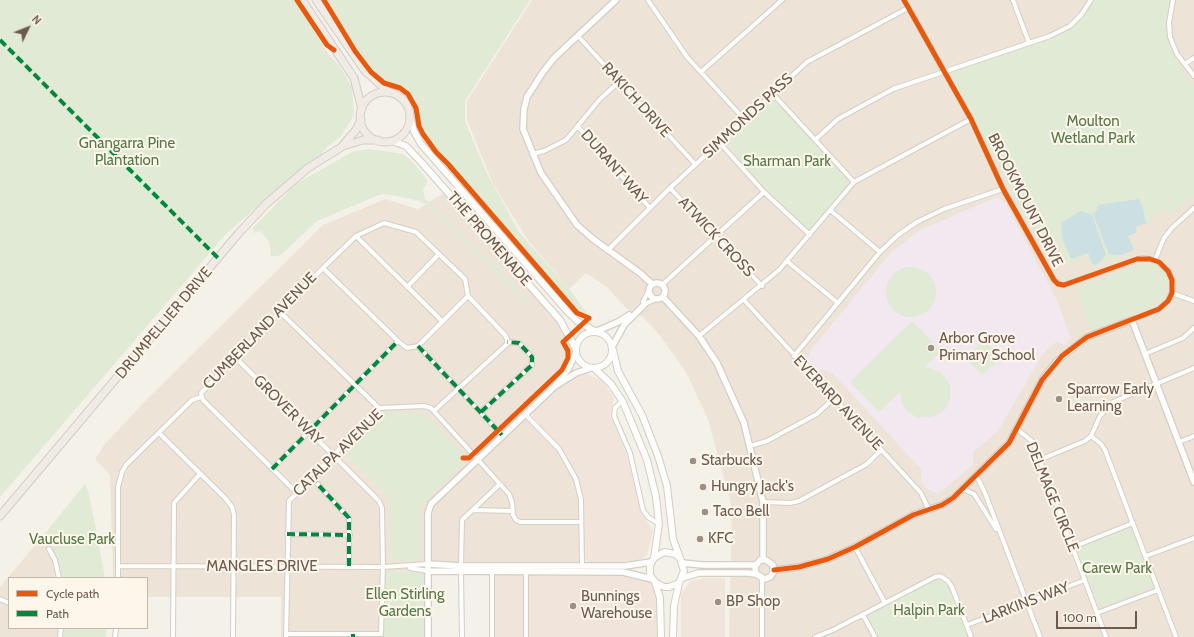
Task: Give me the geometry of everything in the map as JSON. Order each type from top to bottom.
[{"type":"main road","points":[[302,0],[354,78],[362,109],[361,120],[366,132],[378,140],[392,141],[406,131],[410,117],[409,110],[404,101],[396,94],[382,92],[372,95],[362,109]]},
{"type":"main road","points":[[316,0],[365,71],[390,92]]},
{"type":"main road","name":"THE PROMENADE","points":[[410,117],[414,131],[421,144],[568,312],[577,321],[596,331]]},
{"type":"main road","name":"DRUMPELLIER DRIVE","points":[[0,516],[247,224],[297,177],[343,146],[356,130],[361,120]]},
{"type":"main road","name":"DRUMPELLIER DRIVE","points":[[343,146],[363,140],[378,140]]},
{"type":"main road","name":"THE PROMENADE","points":[[392,141],[406,146],[422,163],[560,320],[576,350]]},
{"type":"main road","points":[[661,637],[662,607],[650,571],[659,524],[656,497],[647,460],[634,425],[622,401],[611,384],[592,368],[580,361],[576,350],[578,341],[582,335],[596,331],[608,338],[613,349],[618,371],[642,415],[658,456],[667,486],[673,539],[684,570],[674,606],[673,637]]},
{"type":"main road","points":[[592,368],[606,364],[611,358],[613,349]]},
{"type":"main road","points":[[653,560],[664,552],[675,554],[681,560]]},
{"type":"main road","points":[[654,581],[664,587],[669,587],[680,581]]},
{"type":"street","points":[[616,0],[554,58],[527,97],[522,119],[523,129],[541,173],[577,225],[640,273],[652,284]]},
{"type":"street","points":[[648,0],[677,44],[744,119]]},
{"type":"street","points":[[701,72],[782,0]]},
{"type":"street","name":"BROOKMOUNT DRIVE","points":[[904,0],[971,119],[1003,189],[1049,274],[1058,284],[1070,284],[1137,259],[1155,260]]},
{"type":"street","points":[[1013,0],[1029,43]]},
{"type":"street","points":[[815,140],[838,119],[893,88],[1050,36],[1070,26],[1081,15],[1091,0]]},
{"type":"street","points":[[1173,0],[1169,23],[1170,37],[1177,54],[1194,76]]},
{"type":"street","name":"SIMMONDS PASS","points":[[608,250],[695,164],[807,62],[908,8]]},
{"type":"street","name":"RAKICH DRIVE","points":[[578,36],[695,164]]},
{"type":"street","points":[[1185,64],[1194,58]]},
{"type":"street","points":[[532,154],[544,151],[566,140],[600,99],[620,81]]},
{"type":"street","points":[[772,94],[854,182]]},
{"type":"street","points":[[699,336],[762,286],[788,262],[854,182],[971,119]]},
{"type":"street","name":"DURANT WAY","points":[[578,127],[598,147],[650,208]]},
{"type":"street","points":[[719,142],[764,192],[810,235]]},
{"type":"street","name":"ATWICK CROSS","points":[[670,188],[762,286]]},
{"type":"street","points":[[794,356],[880,252],[898,235],[920,221],[944,210],[1003,189]]},
{"type":"street","points":[[663,284],[764,192]]},
{"type":"street","points":[[774,570],[799,567],[820,562],[855,547],[928,508],[947,502],[963,489],[1009,443],[1042,380],[1062,356],[1087,337],[1159,309],[1168,301],[1172,293],[1170,275],[1162,264],[1155,260],[1164,238],[1172,228],[1194,208]]},
{"type":"street","points":[[830,210],[880,252]]},
{"type":"street","name":"CUMBERLAND AVENUE","points":[[118,577],[119,480],[126,465],[192,400],[202,398],[203,388],[236,357],[356,236],[384,223],[416,232],[465,279],[468,296],[505,335],[507,342]]},
{"type":"street","points":[[356,236],[442,322]]},
{"type":"street","points":[[407,287],[439,254]]},
{"type":"street","points":[[788,262],[838,303]]},
{"type":"street","name":"CUMBERLAND AVENUE","points":[[323,268],[398,341],[407,348],[418,346]]},
{"type":"street","points":[[596,331],[620,321],[644,303],[663,296],[666,290],[663,284],[657,282],[652,284],[644,303],[624,325],[613,349]]},
{"type":"street","points":[[649,290],[651,296],[656,299]]},
{"type":"street","points":[[1172,293],[1194,301]]},
{"type":"street","points":[[468,296],[418,346],[502,435]]},
{"type":"street","points":[[663,296],[699,336],[717,363],[732,393],[744,423],[763,502],[763,560]]},
{"type":"street","name":"EVERARD AVENUE","points":[[744,300],[833,399],[921,493],[928,508]]},
{"type":"street","points":[[280,312],[380,408]]},
{"type":"street","points":[[1132,320],[1155,384],[1194,482]]},
{"type":"street","points":[[1145,354],[1183,338],[1194,328]]},
{"type":"street","points":[[272,469],[398,341]]},
{"type":"street","points":[[481,412],[532,365],[532,357],[519,343],[507,342],[434,411],[511,498],[513,517],[520,522],[581,522]]},
{"type":"street","points":[[555,386],[568,368],[576,350]]},
{"type":"street","name":"GROVER WAY","points":[[236,357],[381,504],[383,567],[382,635]]},
{"type":"street","points":[[428,637],[428,513],[430,504],[555,386],[574,374],[592,368]]},
{"type":"street","points":[[1039,460],[1081,444],[1091,436],[1100,416],[1113,402],[1194,368]]},
{"type":"street","points":[[202,398],[296,492]]},
{"type":"street","points":[[750,446],[767,441],[817,414],[833,399]]},
{"type":"street","points":[[622,401],[615,408],[614,416],[630,453],[643,510],[648,518],[659,524]]},
{"type":"street","name":"CATALPA AVENUE","points":[[286,636],[288,506],[296,492],[380,408],[424,406],[434,411]]},
{"type":"street","points":[[525,414],[559,449],[572,470],[581,499],[582,566]]},
{"type":"street","name":"DELMAGE CIRCLE","points":[[1017,428],[1030,438],[1073,547],[1106,637]]},
{"type":"street","points":[[159,433],[226,499],[232,507],[234,515],[233,637]]},
{"type":"street","points":[[1091,436],[1101,444],[1105,450],[1176,637]]},
{"type":"street","points":[[1179,442],[1194,436]]},
{"type":"street","points":[[763,502],[790,503],[799,501],[867,464],[881,450]]},
{"type":"street","points":[[173,637],[174,503],[200,474]]},
{"type":"street","points":[[976,475],[985,493],[1040,637]]},
{"type":"street","points":[[311,477],[347,514],[350,522],[349,567]]},
{"type":"street","points":[[462,637],[462,522],[500,484]]},
{"type":"street","points":[[963,489],[974,494],[1001,536]]},
{"type":"street","points":[[473,510],[512,511]]},
{"type":"street","points":[[1073,547],[1133,523]]},
{"type":"street","points":[[288,534],[350,535]]},
{"type":"street","points":[[1146,556],[1194,538]]},
{"type":"street","points":[[855,547],[885,603]]},
{"type":"street","points":[[48,549],[55,560],[59,577]]},
{"type":"street","name":"MANGLES DRIVE","points":[[118,566],[406,567],[428,564],[492,572],[582,566],[618,566],[653,560]]},
{"type":"street","points":[[681,560],[702,565],[755,565],[763,560],[771,562],[774,570]]},
{"type":"street","points":[[755,565],[756,574]]},
{"type":"street","points":[[611,572],[618,566]]},
{"type":"street","name":"MANGLES DRIVE","points":[[406,567],[428,571],[461,569],[526,569],[630,573],[654,581]]},
{"type":"street","points":[[526,569],[526,637]]},
{"type":"street","points":[[762,579],[770,577],[774,570]]},
{"type":"street","points":[[492,572],[492,637]]},
{"type":"street","points":[[680,581],[699,574],[747,573],[756,574],[762,579]]},
{"type":"street","points":[[815,637],[863,615],[935,577],[940,576],[948,581],[952,587],[971,637]]},
{"type":"street","points":[[762,579],[762,637]]},
{"type":"street","name":"LARKINS WAY","points":[[967,625],[1085,580]]},
{"type":"street","points":[[1097,613],[1158,590]]},
{"type":"street","points":[[863,615],[875,637]]},
{"type":"street","points":[[286,636],[382,635]]},
{"type":"shaded area","points":[[532,0],[1194,0],[1194,637],[729,637],[732,508],[708,419],[686,372],[658,333],[643,317],[626,308],[607,287],[586,273],[569,289],[527,239],[493,184],[467,120],[467,101]]},
{"type":"shaded area","points":[[447,191],[542,299],[576,346],[566,372],[525,414],[566,459],[576,479],[581,504],[582,566],[382,572],[381,637],[281,637],[281,597],[148,597],[148,577],[113,577],[110,475],[95,459],[105,444],[144,402],[323,225],[385,199],[418,209]]},
{"type":"shaded area","name":"Arbor Grove Primary School","points":[[997,197],[1005,202],[1056,298],[1071,338],[1065,345],[1056,342],[1042,355],[998,431],[973,452],[973,465],[938,494],[927,489],[921,482],[921,469],[830,371],[815,370],[808,362],[809,352],[892,251],[920,230]]},
{"type":"shaded area","points":[[1139,199],[1146,223],[1136,227],[1137,232],[1128,236],[1134,250],[1121,255],[1109,254],[1093,214],[1097,210],[1098,205]]},
{"type":"shaded area","points":[[1081,211],[1092,215],[1106,255],[1099,263],[1093,265],[1088,253],[1071,259],[1063,240],[1061,223]]},
{"type":"shaded area","points":[[586,373],[602,381],[614,398],[610,416],[627,455],[640,510],[653,531],[647,556],[640,560],[604,564],[589,562],[585,559],[583,555],[583,496],[581,486],[566,455],[533,417],[533,410],[558,386],[575,376]]},
{"type":"shaded area","points":[[42,537],[55,560],[59,577],[8,577]]},
{"type":"shaded area","points":[[492,572],[623,572],[652,579],[660,598],[661,637],[492,637]]},
{"type":"shaded area","points":[[8,577],[8,629],[61,629],[60,637],[0,637],[0,587]]},
{"type":"shaded area","points":[[704,578],[725,578],[725,637],[681,637],[681,594],[691,581]]},
{"type":"green space","name":"Gnangarra Pine Plantation","points":[[0,0],[295,0],[329,55],[339,65],[352,87],[354,115],[341,136],[327,147],[320,156],[293,176],[226,234],[0,497]]},
{"type":"green space","points":[[328,0],[530,0],[465,101],[465,121],[486,172],[519,232],[569,289],[590,317],[578,312],[437,151],[421,124],[415,97],[405,88],[381,79],[356,49]]},
{"type":"green space","name":"Moulton Wetland Park","points":[[1093,0],[1170,0],[1165,23],[1168,40],[1185,75],[1194,87],[1194,195],[1171,214],[1168,209],[1151,215],[1153,221],[1136,227],[1137,232],[1128,236],[1134,250],[1092,268],[1087,256],[1068,265],[1056,240],[1051,237],[1038,241],[951,78],[953,73],[958,70],[1052,39],[1076,25],[1091,7]]},
{"type":"green space","name":"Sharman Park","points":[[772,102],[779,104],[845,177],[847,182],[846,188],[813,227],[809,228],[803,225],[766,188],[732,150],[729,138],[766,103]]},
{"type":"green space","points":[[369,149],[403,154],[412,161],[428,181],[423,190],[425,199],[488,262],[497,267],[531,305],[526,304],[426,204],[417,200],[384,194],[379,195],[317,221],[283,253],[278,256],[271,256],[268,240],[260,231],[254,233],[253,228],[296,184],[352,152]]},
{"type":"green space","points":[[1146,262],[1153,262],[1163,268],[1169,281],[1165,297],[1153,307],[1092,330],[1075,289]]},
{"type":"green space","points":[[906,267],[916,267],[929,274],[936,287],[936,297],[929,310],[916,317],[906,317],[897,313],[890,306],[886,297],[886,287],[890,278],[897,271]]},
{"type":"green space","points":[[912,321],[941,351],[925,367],[939,371],[946,378],[950,386],[950,399],[946,408],[939,414],[931,417],[917,417],[908,412],[902,404],[900,392],[879,412],[850,382]]},
{"type":"green space","points":[[984,340],[1001,357],[992,366],[990,365],[991,367],[982,375],[965,358],[974,349],[976,350],[975,348]]},
{"type":"green space","points":[[425,412],[467,459],[421,507],[421,560],[390,561],[389,498],[346,455],[387,413]]},
{"type":"green space","name":"Vaucluse Park","points":[[85,484],[89,494],[105,577],[59,577],[55,560],[42,537]]},
{"type":"green space","name":"Carew Park","points":[[1123,529],[1128,529],[1134,532],[1153,579],[1152,586],[1147,590],[1108,605],[1102,605],[1097,601],[1079,553],[1080,549],[1083,545]]},
{"type":"green space","name":"Ellen Stirling Gardens","points":[[428,571],[428,637],[382,637],[382,572]]},
{"type":"green space","name":"Halpin Park","points":[[934,579],[939,579],[947,584],[969,637],[878,637],[870,621],[872,614]]},
{"type":"green space","points":[[61,629],[107,629],[106,637],[60,637]]},
{"type":"marked path","points":[[0,40],[218,258]]},
{"type":"marked path","points":[[272,469],[398,341]]},
{"type":"marked path","points":[[481,412],[532,365],[532,357],[519,343],[507,342]]},
{"type":"marked path","points":[[418,346],[502,435]]},
{"type":"marked path","points":[[311,477],[349,518],[349,567]]},
{"type":"marked path","points":[[287,534],[350,535]]},
{"type":"cycle path","points":[[297,0],[327,45],[334,50]]},
{"type":"cycle path","points":[[324,0],[355,51],[371,72],[384,83],[400,88],[408,94],[416,108],[419,126],[436,152],[577,313],[589,318],[563,342],[568,351],[568,358],[562,370],[469,458],[463,458]]},
{"type":"cycle path","points":[[774,570],[799,567],[828,559],[855,547],[913,515],[942,505],[953,498],[1009,443],[1042,380],[1062,356],[1087,337],[1159,309],[1168,301],[1172,293],[1172,280],[1168,271],[1159,262],[1150,259],[1137,259],[1064,285],[1058,284],[1054,280],[1003,189],[971,119],[904,0]]},
{"type":"place","name":"Arbor Grove Primary School","points":[[931,348]]},
{"type":"place","name":"Sparrow Early Learning","points":[[1059,399]]},
{"type":"place","name":"Starbucks","points":[[693,461]]},
{"type":"place","name":"Hungry Jack's","points":[[703,487]]},
{"type":"place","name":"Taco Bell","points":[[705,512]]},
{"type":"place","name":"KFC","points":[[700,539]]},
{"type":"place","name":"BP Shop","points":[[718,602]]},
{"type":"place","name":"Bunnings Warehouse","points":[[573,606]]}]
